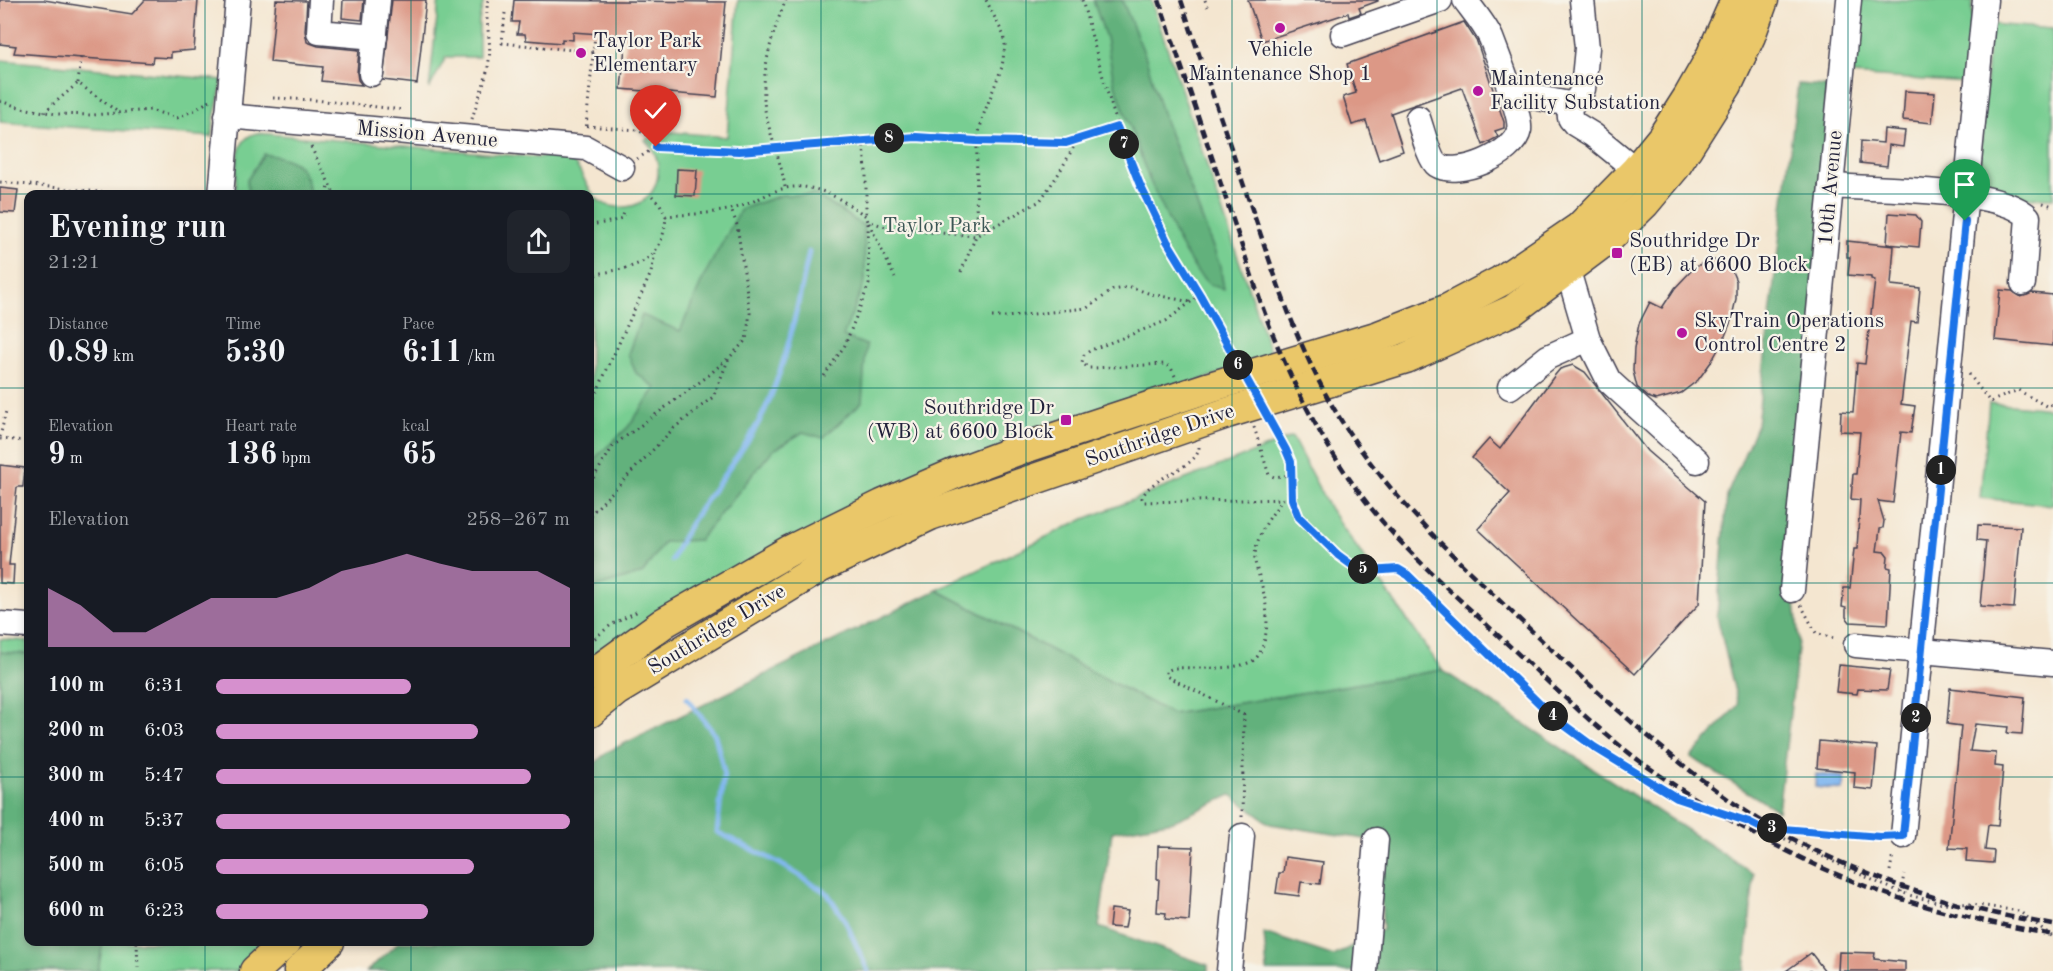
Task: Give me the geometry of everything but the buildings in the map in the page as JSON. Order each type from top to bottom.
[{"type":"main road","name":"Southridge Drive","points":[[594,673],[665,622],[789,551],[882,505],[956,473],[1018,450],[1210,387],[1379,336],[1446,310],[1501,281],[1579,228],[1636,170],[1662,138],[1689,96],[1710,59],[1736,0]]},
{"type":"main road","name":"Southridge Drive","points":[[594,709],[616,691],[821,567],[930,515],[1227,414],[1406,358],[1513,310],[1610,238],[1644,204],[1675,167],[1727,85],[1750,36],[1763,0]]},
{"type":"main road","points":[[1568,271],[1579,228]]},
{"type":"main road","points":[[255,971],[282,946]]},
{"type":"main road","points":[[298,971],[325,946]]},
{"type":"street","points":[[221,190],[221,108],[238,0]]},
{"type":"street","points":[[321,0],[319,32],[375,37]]},
{"type":"street","points":[[371,74],[378,0]]},
{"type":"street","points":[[1343,34],[1440,0]]},
{"type":"street","points":[[1418,118],[1432,158],[1436,164],[1443,167],[1468,166],[1497,156],[1516,137],[1519,123],[1490,37],[1465,0]]},
{"type":"street","points":[[1511,97],[1523,95],[1569,104],[1581,95],[1587,48],[1582,0]]},
{"type":"street","name":"10th Avenue","points":[[1792,591],[1849,0]]},
{"type":"street","points":[[1898,845],[1922,651],[1986,0]]},
{"type":"street","points":[[1569,104],[1570,118],[1575,124],[1593,135],[1636,170]]},
{"type":"street","name":"Mission Avenue","points":[[221,108],[469,139],[586,148],[622,168]]},
{"type":"street","points":[[1831,186],[1967,194],[2022,209],[2028,217],[2023,283]]},
{"type":"street","points":[[1568,271],[1588,339],[1609,381],[1697,461]]},
{"type":"street","points":[[1510,387],[1548,357],[1588,339]]},
{"type":"street","points":[[0,624],[24,626]]},
{"type":"street","points":[[1856,645],[2053,663]]},
{"type":"street","points":[[1229,971],[1242,836]]},
{"type":"street","points":[[1365,971],[1377,840]]},
{"type":"path","points":[[469,139],[472,117],[489,61],[489,41],[485,20],[488,0]]},
{"type":"path","points":[[785,188],[765,109],[766,62],[786,0]]},
{"type":"path","points":[[961,272],[975,236],[977,141],[983,116],[1002,67],[1005,45],[1003,34],[986,0]]},
{"type":"path","points":[[1082,0],[1117,127],[1140,185],[1167,241],[1200,295],[1286,450],[1291,462],[1292,499],[1299,517],[1338,555],[1353,566],[1370,571],[1398,569],[1408,575],[1552,716],[1594,747],[1677,798],[1749,822],[1902,892],[1940,903],[1971,904],[2019,911],[2053,937]]},
{"type":"path","points":[[1205,0],[1208,9]]},
{"type":"path","points":[[505,13],[502,43],[593,52]]},
{"type":"path","points":[[586,126],[595,35]]},
{"type":"path","points":[[44,112],[78,83],[81,58]]},
{"type":"path","points":[[78,83],[119,113]]},
{"type":"path","points":[[0,101],[44,112],[93,115],[150,111],[177,118],[197,109],[209,100],[221,108]]},
{"type":"path","points":[[656,147],[739,151],[916,137],[1066,143],[1117,127]]},
{"type":"path","points":[[863,140],[866,169],[866,216],[895,278]]},
{"type":"path","points":[[868,221],[892,229],[975,236],[1040,201],[1077,141]]},
{"type":"path","points":[[311,147],[332,190]]},
{"type":"path","points":[[0,182],[79,190]]},
{"type":"path","points":[[327,190],[329,183]]},
{"type":"path","points":[[666,216],[714,212],[732,208],[785,188],[807,187],[836,196],[866,216]]},
{"type":"path","points":[[594,398],[651,273],[655,254],[665,232],[666,216],[660,204],[652,196]]},
{"type":"path","points":[[594,477],[614,445],[708,376],[746,340],[750,313],[737,225],[732,208]]},
{"type":"path","points":[[594,224],[616,221],[622,218],[625,210]]},
{"type":"path","points":[[824,376],[845,345],[869,284],[868,221]]},
{"type":"path","points":[[594,275],[629,267],[655,254]]},
{"type":"path","points":[[992,317],[1087,308],[1113,290],[1130,287],[1151,294],[1192,302]]},
{"type":"path","points":[[594,511],[674,428],[713,397],[729,358]]},
{"type":"path","points":[[1968,372],[1990,402],[2018,390],[2046,406],[2053,404]]},
{"type":"path","points":[[6,411],[0,438],[24,441]]},
{"type":"path","points":[[1256,434],[1269,475],[1274,477],[1292,475]]},
{"type":"path","points":[[1198,439],[1199,453],[1192,460],[1146,489],[1142,498],[1144,502],[1292,499]]},
{"type":"path","points":[[1242,836],[1244,714],[1167,676],[1166,671],[1174,668],[1232,667],[1250,663],[1262,651],[1267,631],[1267,610],[1255,557],[1257,544],[1268,518],[1283,499]]},
{"type":"path","points":[[1792,591],[1816,633],[1856,645]]},
{"type":"path","points":[[1759,827],[1880,837],[1898,845],[1890,871]]},
{"type":"path","points":[[1902,892],[1904,874]]},
{"type":"path","points":[[137,946],[138,971]]},
{"type":"green space","points":[[439,0],[484,0],[479,21],[479,57],[446,57],[429,89]]},
{"type":"green space","name":"Taylor Park","points":[[738,0],[1151,0],[1272,358],[1087,415],[594,659],[594,195],[606,205],[618,207],[631,206],[651,194],[658,173],[657,161],[653,150],[645,140],[661,131],[727,137]]},
{"type":"green space","points":[[1093,0],[1122,0],[1145,55],[1161,110],[1220,266],[1224,289],[1210,285],[1197,272],[1180,245],[1149,179],[1114,82],[1106,38]]},
{"type":"green space","points":[[1858,0],[1973,0],[1967,83],[1852,75]]},
{"type":"green space","points":[[1990,24],[2053,29],[2053,198],[2002,197],[2003,191],[1978,188]]},
{"type":"green space","points":[[0,60],[223,80],[212,137],[0,122]]},
{"type":"green space","points":[[1798,84],[1840,87],[1790,555],[1799,641],[1778,811],[1691,757],[1738,705],[1717,616],[1727,495],[1757,424]]},
{"type":"green space","name":"Taylor Park","points":[[257,133],[541,158],[550,153],[564,156],[578,169],[590,190],[235,190],[237,158],[243,142],[249,136]]},
{"type":"green space","points":[[264,154],[283,158],[296,164],[305,176],[309,190],[248,190],[247,180]]},
{"type":"green space","points":[[782,195],[816,195],[864,226],[865,281],[843,336],[866,345],[862,402],[823,438],[803,432],[772,451],[699,540],[664,542],[643,573],[594,588],[594,459],[628,427],[656,388],[636,373],[628,354],[642,315],[680,331],[705,274],[741,209]]},
{"type":"green space","points":[[1989,403],[2053,409],[2053,505],[1980,498]]},
{"type":"green space","points":[[1292,437],[1330,509],[1442,670],[1172,714],[937,590],[1077,522]]},
{"type":"green space","points":[[937,590],[1172,714],[1442,670],[1754,874],[1745,971],[1267,971],[1264,933],[1334,956],[1383,929],[1377,841],[1270,824],[1231,795],[1174,821],[1112,832],[1099,927],[1208,965],[1208,971],[367,971],[395,946],[594,946],[594,764],[607,752]]},
{"type":"green space","points":[[0,639],[24,641],[24,946],[265,946],[239,971],[0,971]]},
{"type":"green space","points":[[0,652],[24,654],[24,946],[102,946],[98,971],[0,971]]},
{"type":"water","points":[[1816,774],[1844,777],[1843,790],[1815,787]]},
{"type":"waterway","points":[[672,560],[691,522],[752,435],[771,397],[790,336],[809,252]]},
{"type":"waterway","points":[[687,698],[715,735],[724,772],[717,832],[779,863],[827,893],[845,920],[868,971]]},
{"type":"railway","points":[[1159,0],[1261,303],[1291,377],[1328,447],[1358,491],[1408,550],[1605,733],[1668,781],[1724,816],[1782,849],[1842,877],[1895,897],[1985,921],[2053,935]]},
{"type":"railway","points":[[1181,0],[1278,285],[1314,372],[1344,425],[1365,456],[1412,513],[1464,567],[1620,712],[1673,757],[1756,818],[1849,866],[1914,891],[1980,910],[2053,925]]},
{"type":"place","name":"Vehicle Maintenance Shop 1","points":[[1280,28]]},
{"type":"place","name":"Taylor Park Elementary","points":[[581,53]]},
{"type":"place","name":"Maintenance Facility Substation","points":[[1478,91]]},
{"type":"place","name":"Southridge Dr (EB) at 6600 Block","points":[[1617,253]]},
{"type":"place","name":"SkyTrain Operations Control Centre 2","points":[[1682,333]]},
{"type":"place","name":"Southridge Dr (WB) at 6600 Block","points":[[1066,420]]},
{"type":"route","points":[[656,147],[739,151],[916,137],[1066,143],[1117,127],[1140,185],[1167,241],[1200,295],[1286,450],[1291,462],[1292,499],[1299,517],[1338,555],[1353,566],[1370,571],[1398,569],[1408,575],[1552,716],[1594,747],[1677,798],[1759,827],[1880,837],[1903,836],[1965,221]]}]
